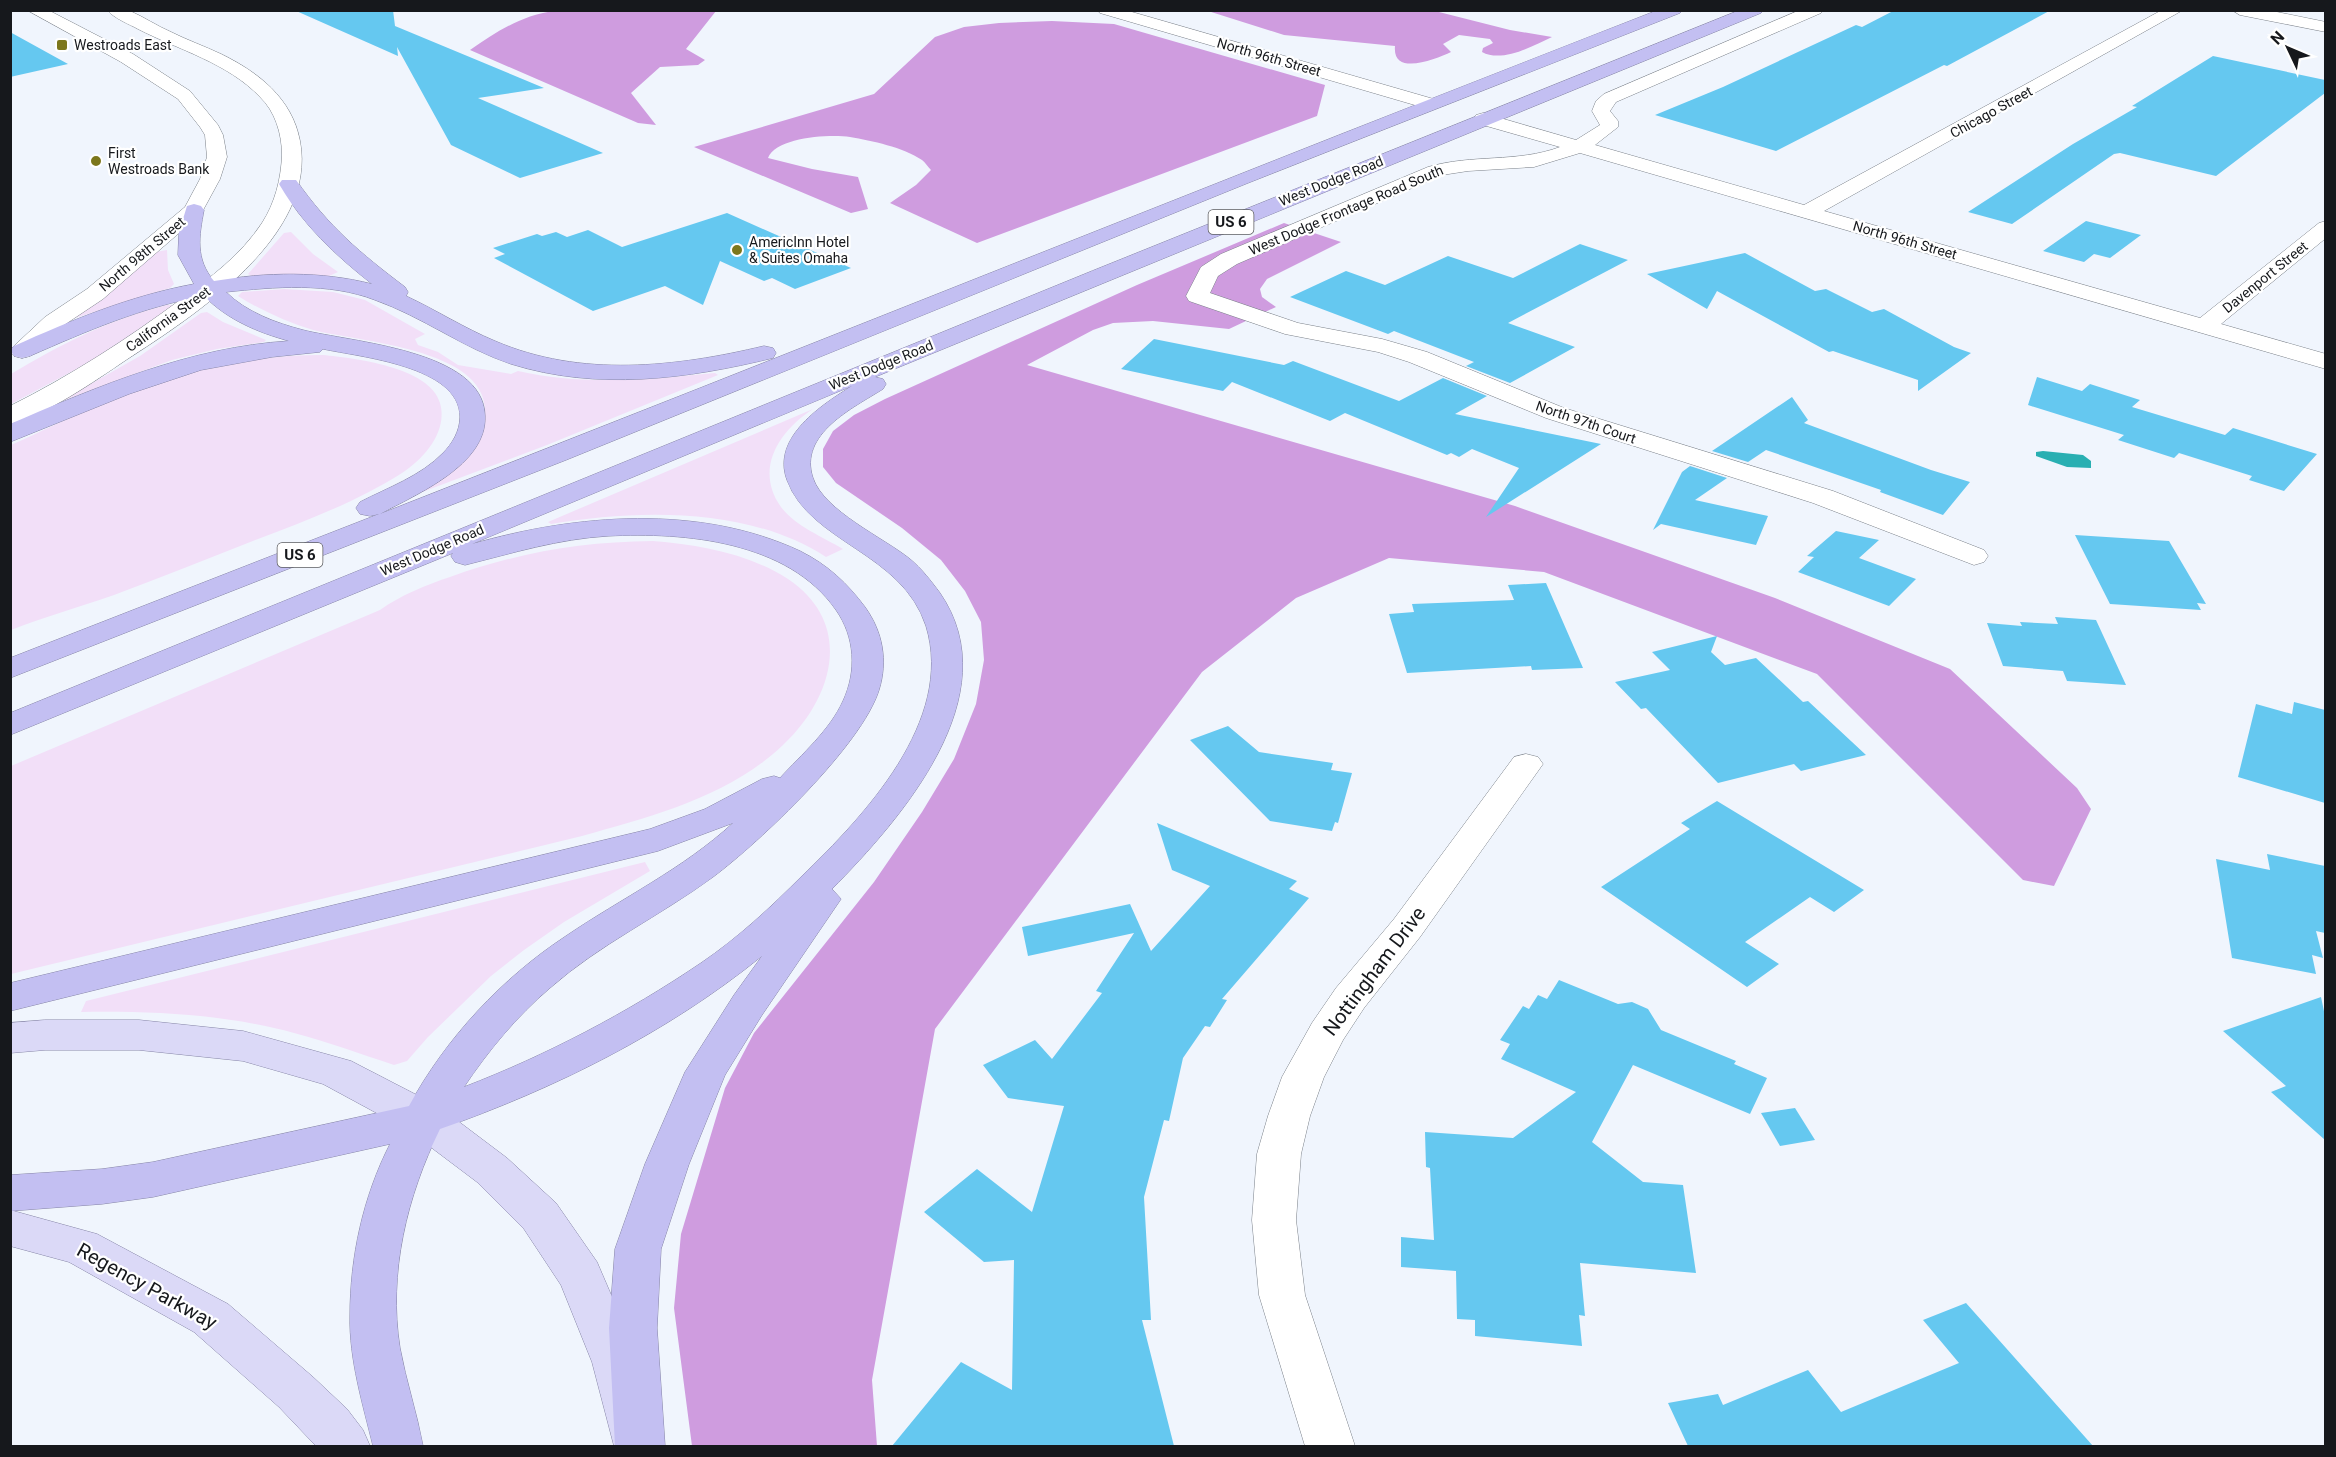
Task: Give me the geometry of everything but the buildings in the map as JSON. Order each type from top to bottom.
[{"type":"highway","name":"US 6","points":[[10,669],[557,454],[1431,104],[1674,10]]},
{"type":"highway","name":"West Dodge Road","points":[[10,725],[597,481],[1755,10]]},
{"type":"highway","points":[[289,184],[302,208],[338,244],[433,318]]},
{"type":"highway","points":[[44,655],[348,520],[414,485],[451,460],[468,436],[476,416],[471,400],[457,384],[440,372],[406,359],[314,339],[250,320],[232,309],[209,289],[196,272],[189,255],[189,237],[194,210]]},
{"type":"highway","points":[[16,355],[106,315],[209,289],[279,282],[313,282],[367,289],[404,302],[486,346],[515,358],[576,371],[636,373],[725,363],[932,302]]},
{"type":"highway","points":[[639,1446],[633,1328],[638,1249],[667,1164],[706,1072],[748,1005],[912,769],[941,709],[947,659],[941,623],[926,594],[901,566],[823,509],[801,485],[797,464],[802,444],[814,425],[837,407],[881,379],[980,325]]},
{"type":"highway","points":[[10,434],[154,375],[193,363],[257,351],[296,347],[365,350]]},
{"type":"highway","points":[[314,600],[531,537],[574,530],[636,528],[681,530],[731,538],[765,547],[802,563],[828,579],[850,604],[865,631],[869,653],[866,683],[855,710],[828,746],[769,810],[704,867],[577,946],[535,978],[502,1011],[461,1058],[423,1118],[394,1183],[376,1249],[373,1318],[386,1395],[398,1446]]},
{"type":"highway","points":[[10,997],[658,839],[703,824],[753,801],[795,774],[828,746]]},
{"type":"highway","points":[[10,1193],[131,1183],[249,1159],[423,1118],[523,1079],[626,1028],[718,970],[792,909],[869,830]]},
{"type":"main road","points":[[10,1038],[45,1035],[139,1035],[243,1046],[336,1072],[423,1118],[492,1170],[540,1216],[581,1275],[616,1362],[639,1446]]},
{"type":"main road","name":"Regency Parkway","points":[[10,1228],[81,1247],[211,1318],[282,1378],[329,1425],[345,1446]]},
{"type":"street","name":"North 98th Street","points":[[16,355],[52,322],[95,294],[194,210],[210,179],[217,157],[214,135],[206,119],[188,98],[127,58],[35,10]]},
{"type":"street","points":[[115,10],[242,72],[265,91],[279,109],[290,132],[292,159],[289,184]]},
{"type":"street","name":"North 96th Street","points":[[1106,10],[1431,104]]},
{"type":"street","name":"West Dodge Frontage Road South","points":[[1197,296],[1209,272],[1229,260],[1435,171],[1457,165],[1536,161],[1575,146],[1609,127],[1609,121],[1601,111],[1602,105],[1610,98],[1815,10]]},
{"type":"street","name":"Chicago Street","points":[[1807,212],[2175,10]]},
{"type":"street","points":[[2240,10],[2325,27]]},
{"type":"street","name":"North 96th Street","points":[[1483,119],[2325,362]]},
{"type":"street","name":"California Street","points":[[10,416],[86,376],[137,343],[209,289],[261,240],[274,222],[289,184]]},
{"type":"street","name":"Davenport Street","points":[[2204,327],[2325,227]]},
{"type":"street","name":"North 97th Court","points":[[1197,296],[1293,329],[1382,346],[1418,357],[1555,413],[1824,498],[1974,555]]},
{"type":"street","name":"Nottingham Drive","points":[[1330,1446],[1282,1295],[1274,1220],[1279,1154],[1289,1116],[1303,1077],[1326,1033],[1344,1006],[1407,928],[1526,764]]},
{"type":"shaded area","points":[[554,11],[716,11],[686,49],[705,60],[698,65],[660,67],[631,93],[656,125],[638,123],[470,50],[520,20]]},
{"type":"shaded area","points":[[1208,11],[1435,11],[1510,30],[1552,37],[1517,52],[1499,56],[1482,52],[1483,48],[1493,43],[1490,39],[1459,35],[1443,44],[1451,52],[1426,61],[1407,63],[1400,61],[1396,55],[1395,46],[1284,35]]},
{"type":"shaded area","points":[[1052,21],[1114,24],[1325,85],[1317,116],[977,243],[890,203],[916,185],[931,170],[922,160],[897,148],[850,137],[804,138],[781,145],[768,158],[858,177],[868,209],[851,213],[694,147],[874,94],[935,37],[964,27]]},
{"type":"shaded area","points":[[1284,223],[1341,242],[1267,279],[1260,289],[1262,297],[1276,307],[1229,329],[1153,321],[1113,323],[1093,330],[1027,365],[1515,506],[1775,598],[1950,669],[2077,788],[2091,809],[2054,886],[2023,880],[1817,674],[1544,572],[1389,558],[1296,598],[1202,672],[935,1029],[872,1380],[877,1446],[692,1446],[674,1308],[681,1234],[725,1088],[754,1033],[874,882],[922,812],[954,759],[976,704],[984,660],[981,622],[965,591],[941,560],[902,528],[836,483],[823,467],[823,449],[833,431],[854,415],[885,399],[1137,285]]},
{"type":"shaded area","points":[[291,232],[313,254],[338,272],[329,276],[253,277],[248,274],[284,233]]},
{"type":"shaded area","points":[[167,250],[168,270],[174,284],[170,288],[72,319],[105,296],[156,252]]},
{"type":"shaded area","points":[[284,289],[333,292],[365,300],[425,334],[415,339],[418,345],[438,352],[458,365],[511,374],[518,371],[542,376],[591,380],[641,379],[715,373],[718,375],[547,445],[417,494],[479,439],[485,416],[480,391],[466,374],[444,361],[388,344],[313,330],[275,316],[238,296],[242,292]]},
{"type":"shaded area","points":[[167,305],[174,305],[99,357],[11,404],[11,374],[106,325]]},
{"type":"shaded area","points":[[207,312],[223,322],[266,340],[172,360],[57,403],[140,356],[201,313]]},
{"type":"shaded area","points":[[323,355],[389,367],[422,381],[433,391],[440,403],[441,424],[433,443],[419,460],[385,483],[313,518],[114,595],[11,630],[11,445],[161,379],[218,365],[288,356]]},
{"type":"shaded area","points":[[813,409],[790,428],[781,440],[770,465],[770,479],[773,493],[787,514],[801,525],[843,549],[826,557],[796,541],[763,529],[693,516],[620,516],[551,524],[548,522]]},
{"type":"shaded area","points":[[653,541],[723,552],[773,570],[788,579],[809,597],[823,617],[829,639],[829,661],[824,684],[814,706],[800,726],[783,745],[761,763],[714,791],[688,802],[582,836],[11,974],[11,766],[380,610],[405,595],[441,580],[501,561],[550,550],[575,546]]},
{"type":"shaded area","points":[[645,862],[650,871],[564,922],[524,950],[491,976],[428,1037],[407,1061],[394,1065],[307,1037],[242,1022],[161,1013],[81,1012],[86,1001]]},
{"type":"water","points":[[2036,452],[2083,455],[2091,461],[2091,468],[2067,467],[2036,456]]},
{"type":"place","name":"Westroads East","points":[[62,45]]},
{"type":"place","name":"First Westroads Bank","points":[[96,161]]},
{"type":"place","name":"AmericInn Hotel & Suites Omaha","points":[[737,250]]}]
